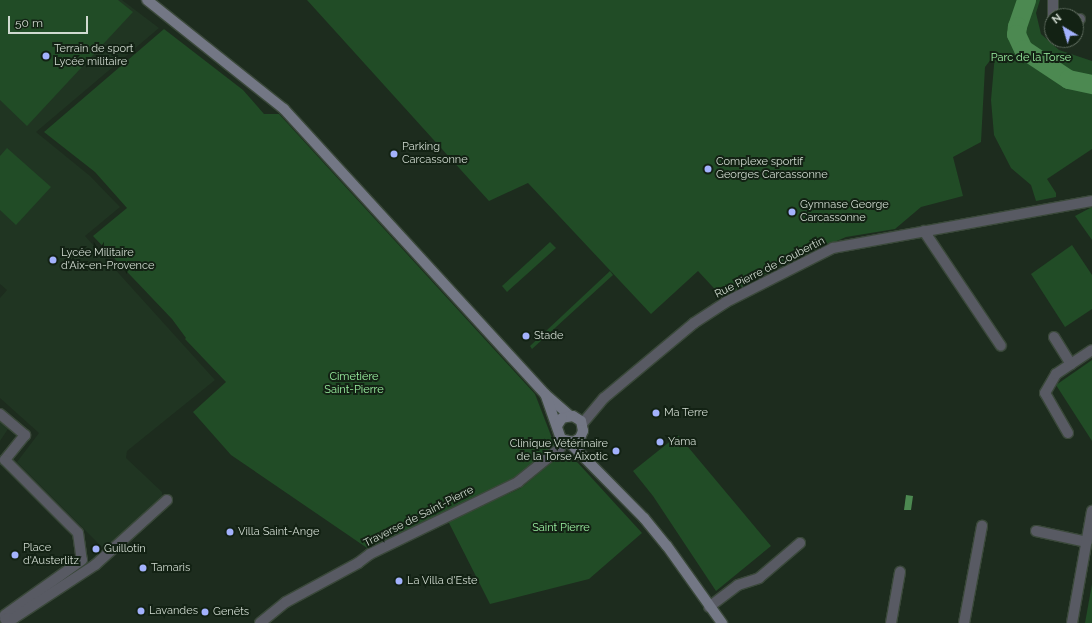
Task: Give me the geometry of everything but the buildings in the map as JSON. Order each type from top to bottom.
[{"type":"main road","points":[[147,0],[284,109],[545,394],[577,419],[583,431],[580,438],[591,464]]},
{"type":"main road","points":[[545,394],[557,426],[558,434],[591,464],[667,546],[709,607],[722,623]]},
{"type":"main road","points":[[557,426],[562,418],[577,419]]},
{"type":"main road","points":[[566,442],[580,438]]},
{"type":"street","name":"Rue Pierre de Coubertin","points":[[577,419],[588,414],[663,347],[694,323],[726,302],[833,248],[1092,200]]},
{"type":"street","points":[[924,231],[1001,346]]},
{"type":"street","points":[[1054,337],[1071,364]]},
{"type":"street","points":[[1068,433],[1046,393],[1056,374],[1092,350]]},
{"type":"street","points":[[0,414],[25,436],[5,460],[78,533],[82,560],[3,616]]},
{"type":"street","name":"Traverse de Saint-Pierre","points":[[260,623],[282,604],[358,563],[370,554],[518,482],[566,442]]},
{"type":"street","points":[[3,616],[14,618],[95,565],[167,500]]},
{"type":"street","points":[[1072,623],[1092,511]]},
{"type":"street","points":[[964,623],[982,526]]},
{"type":"street","points":[[1036,531],[1087,542]]},
{"type":"street","points":[[709,607],[738,585],[759,578],[800,543]]},
{"type":"street","points":[[891,623],[900,572]]},
{"type":"shaded area","name":"Lycée Militaire d'Aix-en-Provence","points":[[0,0],[122,0],[159,28],[36,132],[90,176],[120,207],[85,236],[215,380],[127,451],[126,458],[162,492],[162,501],[105,554],[103,548],[17,462],[39,433],[0,398],[0,298],[7,290],[0,284]]},
{"type":"shaded area","points":[[0,421],[8,429],[0,441]]},
{"type":"shaded area","points":[[906,495],[913,496],[911,510],[904,510]]},
{"type":"green space","name":"Terrain de sport Lycée militaire","points":[[0,0],[118,0],[133,12],[27,126],[0,100]]},
{"type":"green space","name":"Complexe sportif Georges Carcassonne","points":[[307,0],[1040,0],[1036,13],[1041,34],[1044,37],[1044,48],[1057,48],[1092,61],[1092,149],[1047,179],[1056,193],[1056,197],[1036,201],[1031,185],[1011,168],[994,135],[991,100],[995,54],[985,67],[981,142],[953,157],[963,196],[921,207],[895,229],[846,237],[779,266],[723,298],[698,271],[651,314],[528,183],[489,201]]},
{"type":"green space","name":"Cimetière Saint-Pierre","points":[[164,29],[243,90],[264,114],[279,114],[535,394],[555,446],[523,476],[370,550],[231,455],[193,412],[226,382],[185,339],[186,338],[172,319],[93,236],[127,208],[95,172],[44,132]]},
{"type":"green space","points":[[7,148],[51,187],[16,225],[0,210],[0,156]]},
{"type":"green space","points":[[1092,207],[1092,240],[1075,216]]},
{"type":"green space","points":[[550,242],[556,248],[507,292],[502,286]]},
{"type":"green space","points":[[1072,245],[1092,275],[1092,309],[1065,327],[1031,274]]},
{"type":"green space","points":[[610,271],[613,275],[532,349],[530,346]]},
{"type":"green space","points":[[1092,360],[1092,441],[1056,385]]},
{"type":"green space","points":[[678,435],[771,546],[716,591],[653,496],[633,471]]},
{"type":"green space","name":"Saint Pierre","points":[[570,457],[578,463],[642,533],[589,579],[490,604],[448,521],[521,488],[556,459]]},
{"type":"green space","points":[[1092,584],[1092,623],[1085,623]]},
{"type":"waterway","points":[[1026,0],[1017,26],[1016,34],[1023,49],[1068,79],[1092,84]]},
{"type":"place","name":"Terrain de sport Lycée militaire","points":[[46,56]]},
{"type":"place","name":"Parking Carcassonne","points":[[394,154]]},
{"type":"place","name":"Complexe sportif Georges Carcassonne","points":[[708,169]]},
{"type":"place","name":"Gymnase George Carcassonne","points":[[792,212]]},
{"type":"place","name":"Lycée Militaire d'Aix-en-Provence","points":[[53,260]]},
{"type":"place","name":"Stade","points":[[526,336]]},
{"type":"place","name":"Ma Terre","points":[[656,413]]},
{"type":"place","name":"Yama","points":[[660,442]]},
{"type":"place","name":"Clinique Vétérinaire de la Torse Aixotic","points":[[616,451]]},
{"type":"place","name":"Villa Saint-Ange","points":[[230,532]]},
{"type":"place","name":"Guillotin","points":[[96,549]]},
{"type":"place","name":"Place d'Austerlitz","points":[[15,555]]},
{"type":"place","name":"Tamaris","points":[[143,568]]},
{"type":"place","name":"La Villa d'Este","points":[[399,581]]},
{"type":"place","name":"Lavandes","points":[[141,611]]},
{"type":"place","name":"Genêts","points":[[205,612]]},
{"type":"park label","name":"Parc de la Torse","points":[[1031,58]]}]
